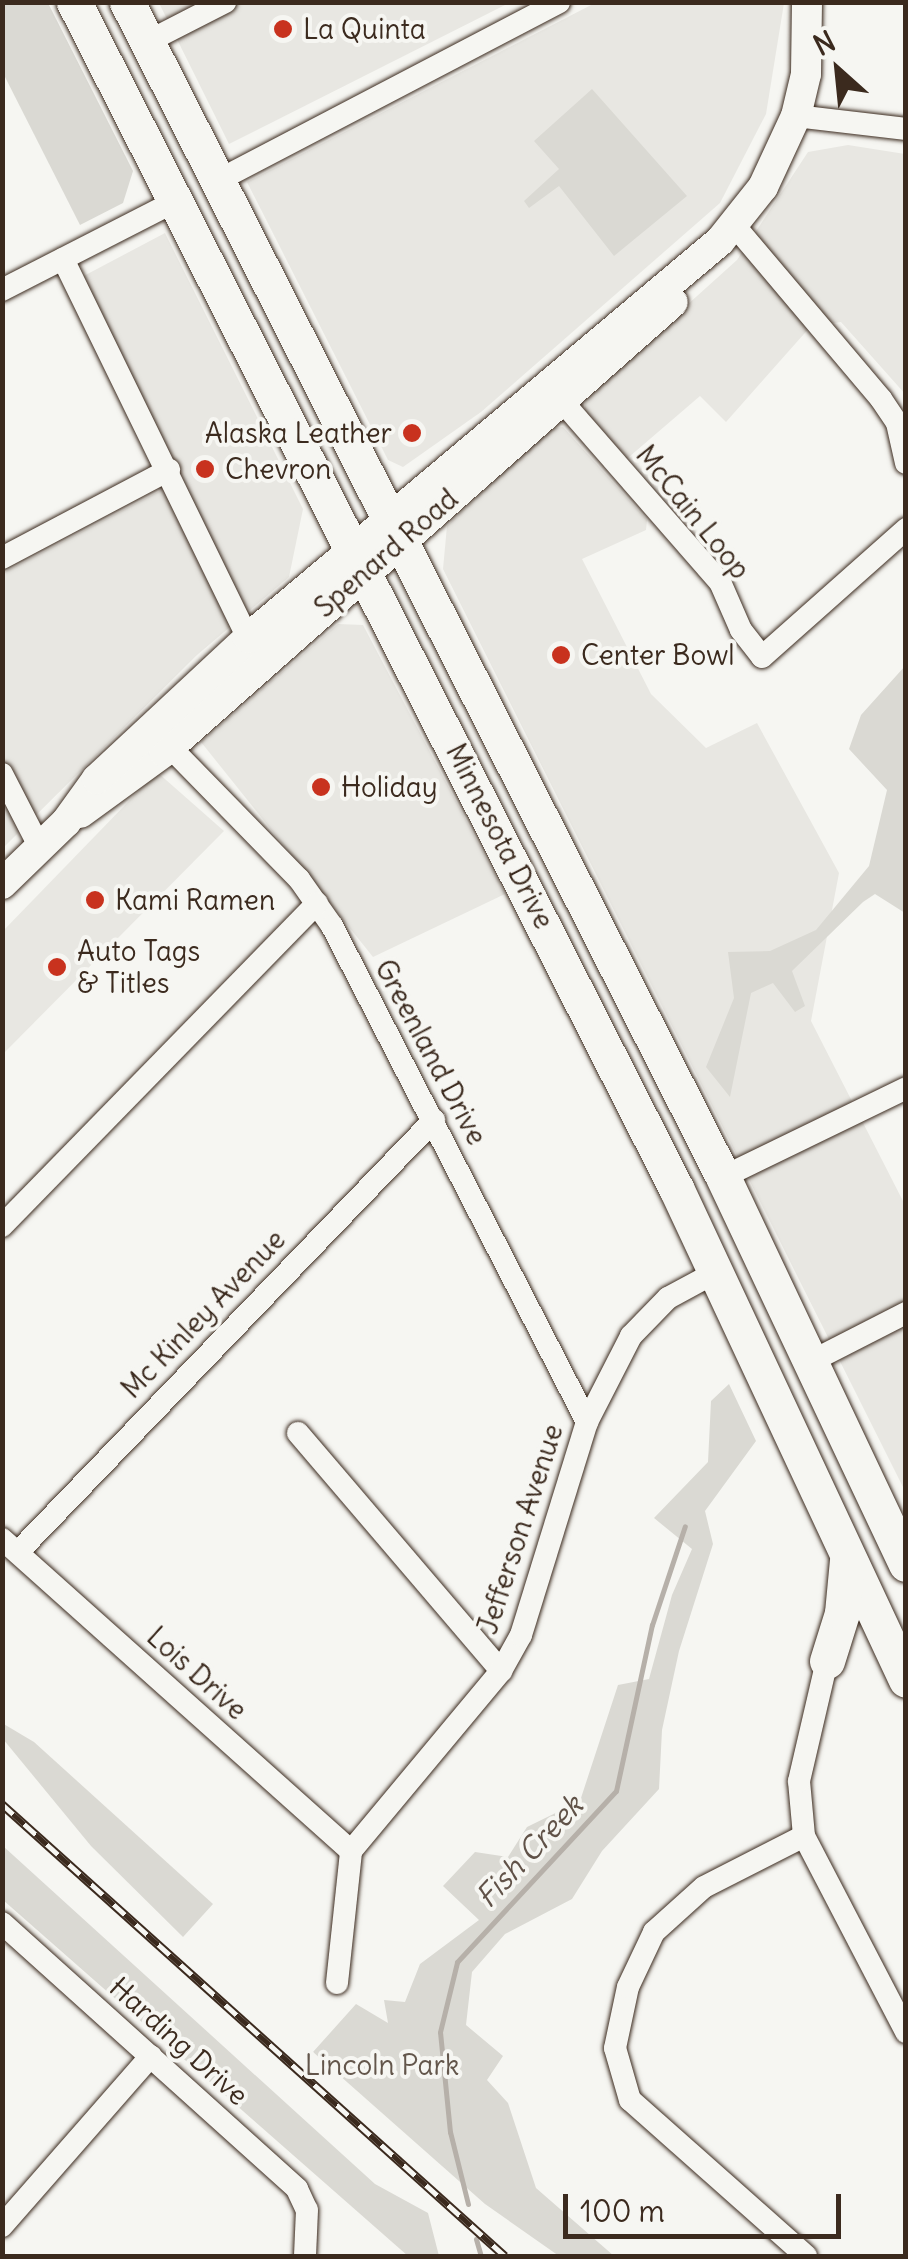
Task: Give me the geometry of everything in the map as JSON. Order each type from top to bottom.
[{"type":"main road","name":"Minnesota Drive","points":[[74,2],[716,1272],[902,1673]]},
{"type":"main road","name":"Minnesota Drive","points":[[127,2],[722,1178],[906,1564]]},
{"type":"main road","name":"Spenard Road","points":[[2,884],[66,822],[170,747],[356,562],[642,301],[692,270],[734,225],[772,172],[796,116],[806,74],[807,2]]},
{"type":"main road","name":"Spenard Road","points":[[393,530],[561,400],[680,296],[692,270]]},
{"type":"main road","name":"Spenard Road","points":[[66,822],[97,780],[248,638],[356,562]]},
{"type":"main road","points":[[827,1660],[842,1613],[847,1559]]},
{"type":"main road","points":[[827,1660],[845,1646],[866,1644],[902,1673]]},
{"type":"street","points":[[147,42],[225,2]]},
{"type":"street","points":[[216,181],[559,2]]},
{"type":"street","points":[[796,116],[906,129]]},
{"type":"street","points":[[2,290],[174,202]]},
{"type":"street","points":[[734,225],[881,399],[897,423],[906,463]]},
{"type":"street","points":[[63,259],[248,638]]},
{"type":"street","name":"McCain Loop","points":[[561,400],[720,582],[741,630],[762,657],[906,529]]},
{"type":"street","points":[[2,558],[169,470]]},
{"type":"street","name":"Greenland Drive","points":[[170,747],[317,903],[434,1120],[586,1422]]},
{"type":"street","points":[[2,774],[40,846]]},
{"type":"street","points":[[2,1226],[317,903]]},
{"type":"street","points":[[722,1178],[906,1088]]},
{"type":"street","name":"Mc Kinley Avenue","points":[[10,1545],[434,1120]]},
{"type":"street","name":"Jefferson Avenue","points":[[351,1852],[501,1671],[521,1635],[586,1422],[650,1313],[716,1272]]},
{"type":"street","points":[[812,1361],[906,1314]]},
{"type":"street","points":[[298,1433],[501,1671]]},
{"type":"street","name":"Lois Drive","points":[[10,1545],[351,1852]]},
{"type":"street","points":[[827,1660],[798,1781],[804,1836],[906,2032]]},
{"type":"street","points":[[804,1836],[704,1887],[654,1932],[628,1987],[615,2048],[622,2088],[641,2112],[806,2256]]},
{"type":"street","points":[[336,1983],[351,1852]]},
{"type":"street","name":"Harding Drive","points":[[2,1924],[297,2189],[307,2210],[305,2256]]},
{"type":"street","points":[[2,2226],[151,2056]]},
{"type":"shaded area","points":[[159,3],[509,3],[229,144]]},
{"type":"shaded area","points":[[595,3],[784,3],[766,114],[720,203],[481,412],[403,467],[388,460],[247,182]]},
{"type":"shaded area","points":[[848,145],[905,154],[906,395],[841,322],[811,326],[726,422],[700,396],[622,463],[584,417],[586,396],[737,260],[808,152]]},
{"type":"shaded area","points":[[165,233],[303,509],[289,577],[197,655],[3,848],[3,573],[179,481],[78,279]]},
{"type":"shaded area","points":[[563,427],[647,520],[646,530],[582,559],[651,694],[706,748],[757,723],[839,873],[811,1021],[905,1205],[905,1491],[443,569],[447,526],[549,429]]},
{"type":"shaded area","points":[[338,624],[363,625],[505,894],[373,957],[201,742]]},
{"type":"shaded area","points":[[157,772],[224,831],[3,1054],[3,931]]},
{"type":"green space","points":[[3,2],[48,3],[133,171],[123,203],[80,225],[3,73]]},
{"type":"green space","points":[[592,89],[687,196],[614,256],[559,186],[529,208],[524,201],[559,169],[534,141]]},
{"type":"green space","points":[[905,666],[905,913],[875,894],[863,902],[792,971],[805,1006],[795,1012],[773,983],[751,993],[730,1097],[706,1067],[734,998],[728,952],[770,951],[816,930],[869,866],[887,790],[849,749],[861,715]]},
{"type":"green space","name":"Lincoln Park","points":[[729,1384],[756,1441],[705,1511],[713,1544],[679,1651],[662,1730],[659,1789],[602,1851],[572,1899],[505,1934],[472,1972],[466,2025],[503,2056],[487,2080],[508,2103],[536,2188],[614,2256],[559,2256],[485,2204],[313,2052],[356,2004],[388,2023],[384,2000],[405,2002],[420,1964],[479,1920],[443,1886],[475,1852],[508,1857],[527,1827],[580,1801],[618,1685],[649,1679],[672,1595],[692,1549],[654,1518],[708,1462],[711,1401]]},
{"type":"green space","points":[[2,1723],[34,1742],[213,1904],[183,1937],[91,1846],[3,1739]]},
{"type":"green space","points":[[3,1846],[375,2184],[428,2213],[439,2256],[408,2256],[3,1900]]},
{"type":"waterway","name":"Fish Creek","points":[[468,2204],[450,2132],[440,2032],[457,1962],[616,1791],[652,1625],[685,1526]]},
{"type":"waterway","name":"Fish Creek","points":[[476,2239],[481,2256]]},
{"type":"railway","points":[[2,1804],[505,2256]]},
{"type":"place","name":"La Quinta","points":[[283,29]]},
{"type":"place","name":"Alaska Leather","points":[[412,433]]},
{"type":"place","name":"Chevron","points":[[205,469]]},
{"type":"place","name":"Center Bowl","points":[[561,655]]},
{"type":"place","name":"Holiday","points":[[321,787]]},
{"type":"place","name":"Kami Ramen","points":[[95,900]]},
{"type":"place","name":"Auto Tags & Titles","points":[[57,967]]}]
